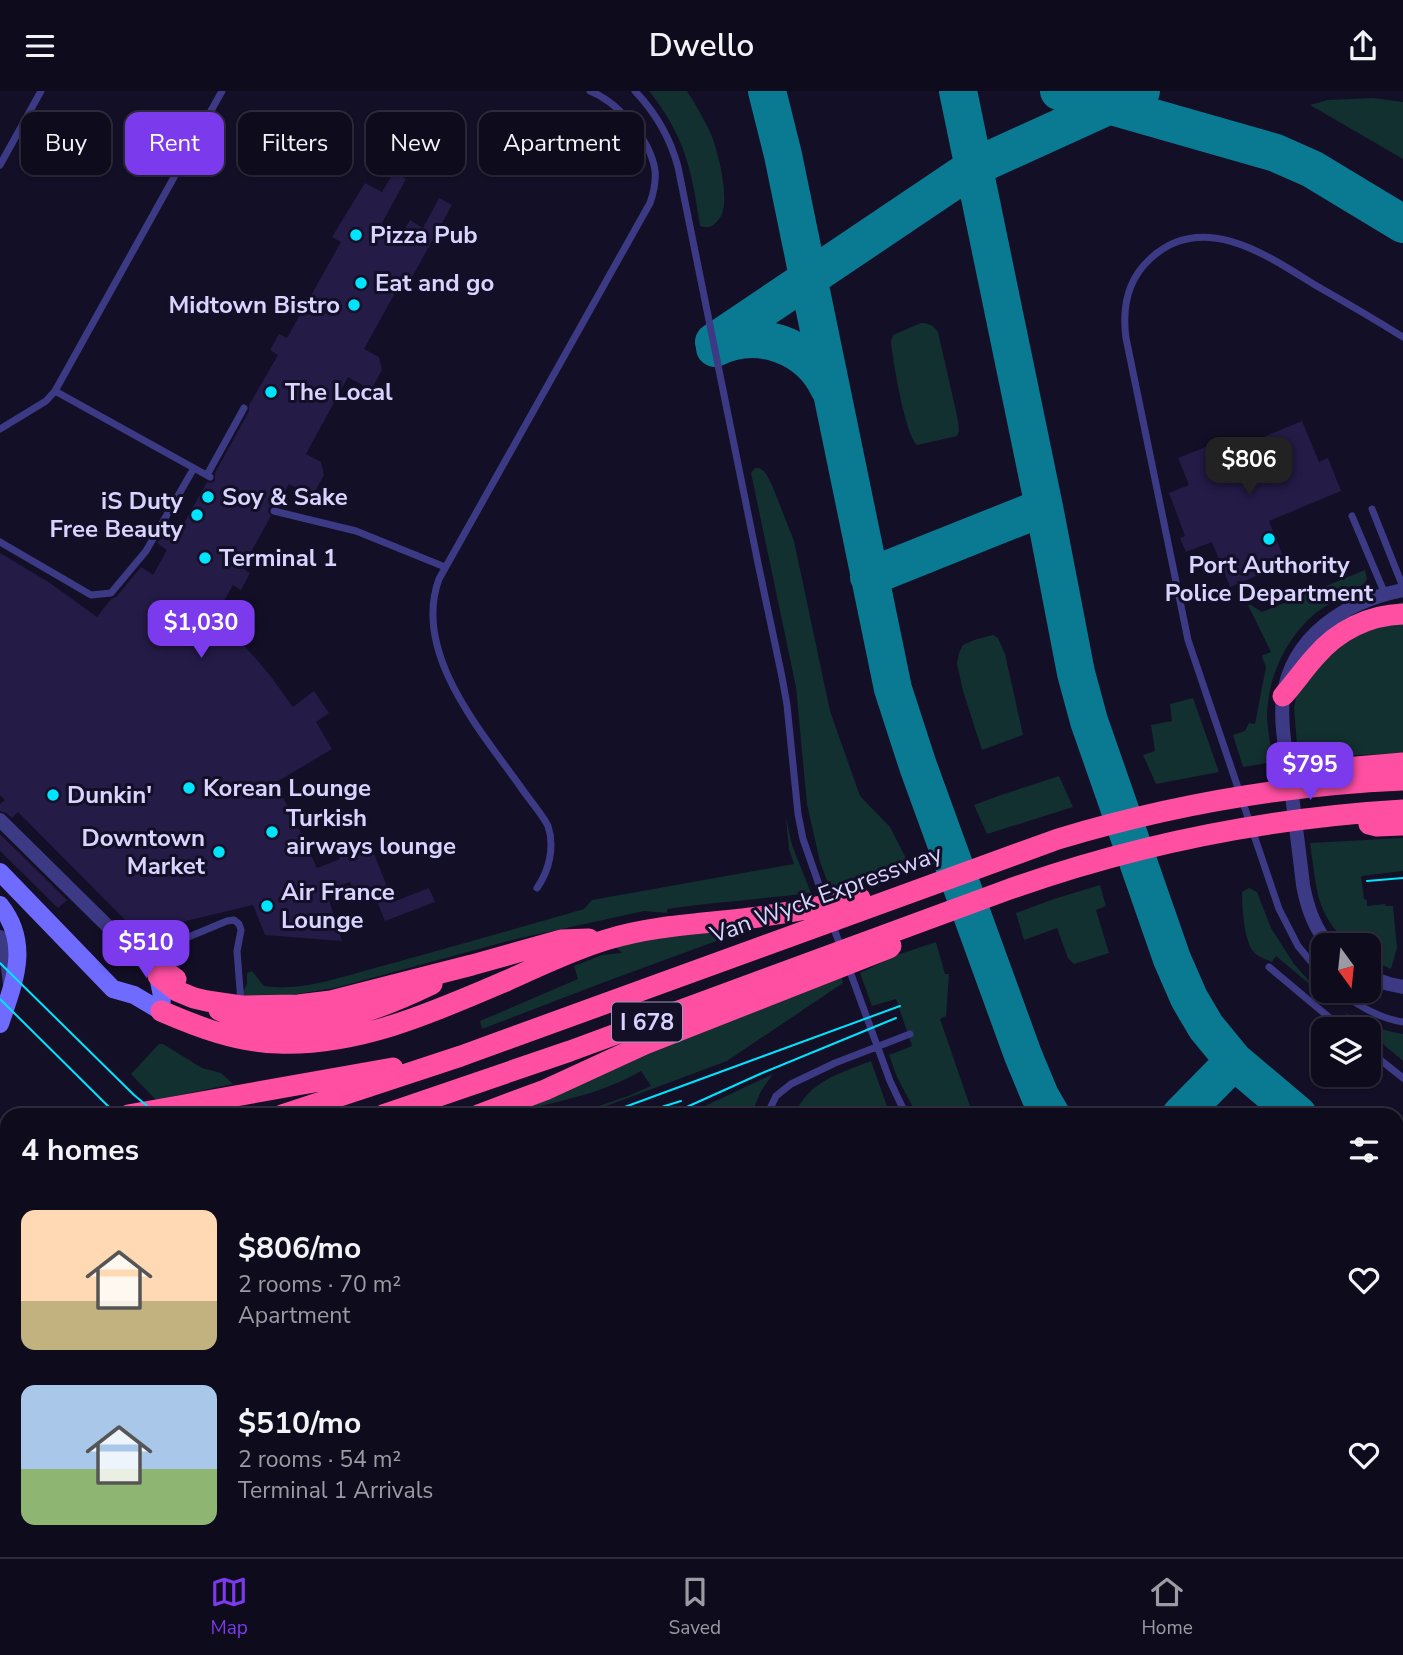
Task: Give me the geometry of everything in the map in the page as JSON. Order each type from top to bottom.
[{"type":"highway","points":[[1283,697],[1313,658],[1332,639],[1353,626],[1372,619],[1403,614]]},
{"type":"highway","points":[[1260,792],[1356,767],[1403,763]]},
{"type":"highway","name":"Van Wyck Expressway","points":[[303,1108],[461,1056],[1033,847],[1109,824],[1183,806],[1260,792],[1403,780]]},
{"type":"highway","name":"I 678","points":[[403,1108],[570,1051],[1031,881],[1132,851],[1206,834],[1296,820],[1403,810]]},
{"type":"highway","points":[[1340,815],[1377,826],[1403,825]]},
{"type":"highway","points":[[161,1011],[208,1030],[241,1039],[278,1044],[324,1041],[374,1031],[424,1015],[567,954],[610,939],[672,925],[771,915],[911,891]]},
{"type":"highway","points":[[498,1108],[562,1083],[645,1044],[889,948],[909,926]]},
{"type":"highway","points":[[149,964],[170,986],[185,995],[241,1006],[280,1007],[331,1001],[561,940],[610,939]]},
{"type":"highway","points":[[149,964],[232,1017],[271,1025],[304,1024],[358,1015],[387,1005],[472,965]]},
{"type":"highway","points":[[168,1108],[461,1056]]},
{"type":"street","points":[[1320,933],[1305,896],[1285,743],[1283,697],[1288,674],[1301,650],[1327,623],[1352,607],[1403,588]]},
{"type":"street","points":[[0,813],[149,964],[162,996],[161,1011],[134,995],[113,989],[0,872]]},
{"type":"street","points":[[0,820],[149,964]]},
{"type":"street","points":[[0,905],[8,915],[19,952],[17,970],[0,1024]]},
{"type":"street","points":[[0,937],[7,960],[9,994]]},
{"type":"street","points":[[1381,981],[1403,987]]},
{"type":"street","points":[[506,1108],[517,1101]]},
{"type":"lane","points":[[0,165],[41,91]]},
{"type":"lane","points":[[0,429],[46,401],[55,391],[222,91]]},
{"type":"lane","points":[[537,888],[549,865],[548,827],[460,699],[438,646],[432,613],[436,585],[445,567],[654,193],[654,169],[638,133],[606,98],[590,91]]},
{"type":"lane","points":[[635,91],[661,124],[672,146],[678,167],[779,658],[787,705],[798,814],[811,865],[890,1081],[903,1108]]},
{"type":"lane","points":[[1311,962],[1284,922],[1273,894],[1188,640],[1129,351],[1124,315],[1126,299],[1132,282],[1143,266],[1166,247],[1193,238],[1220,239],[1266,256],[1403,337]]},
{"type":"lane","points":[[55,391],[209,476],[244,408]]},
{"type":"lane","points":[[0,542],[91,595],[111,593],[146,551],[194,468]]},
{"type":"lane","points":[[1372,509],[1403,588]]},
{"type":"lane","points":[[274,512],[356,531],[445,567]]},
{"type":"lane","points":[[1352,516],[1385,594]]},
{"type":"lane","points":[[149,964],[186,938],[234,920],[239,923],[241,930],[237,951],[241,1006]]},
{"type":"lane","points":[[1269,967],[1329,1017]]},
{"type":"lane","points":[[1357,1003],[1381,1016],[1403,1022]]},
{"type":"lane","points":[[770,1108],[776,1096],[791,1084],[835,1063],[910,1034]]},
{"type":"lane","points":[[1381,1061],[1403,1079]]},
{"type":"green space","points":[[649,91],[687,91],[711,134],[720,165],[724,202],[723,212],[711,226],[700,226],[690,171],[679,139]]},
{"type":"green space","points":[[1373,98],[1403,102],[1403,159],[1310,105],[1328,100]]},
{"type":"green space","points":[[921,323],[931,325],[938,332],[959,431],[957,436],[917,445],[904,413],[891,342],[893,335]]},
{"type":"green space","points":[[755,468],[765,472],[772,485],[794,541],[830,711],[860,796],[890,827],[909,864],[830,889],[820,862],[807,804],[796,687],[751,473]]},
{"type":"green space","points":[[1365,570],[1367,579],[1364,584],[1317,612],[1296,633],[1280,659],[1270,688],[1267,724],[1273,762],[1243,767],[1233,735],[1245,731],[1249,723],[1255,724],[1266,667],[1262,657],[1271,652],[1248,605],[1262,612]]},
{"type":"green space","points":[[1403,602],[1403,753],[1298,758],[1294,707],[1300,678],[1376,609]]},
{"type":"green space","points":[[993,635],[998,638],[1005,654],[1023,735],[982,750],[957,664],[963,645]]},
{"type":"green space","points":[[1193,698],[1219,772],[1156,784],[1143,755],[1155,751],[1151,725],[1172,721],[1170,704]]},
{"type":"green space","points":[[1059,776],[1073,807],[987,834],[974,805]]},
{"type":"green space","points":[[786,818],[792,845],[811,893],[667,909],[667,913],[644,911],[516,939],[335,988],[284,996],[242,995],[247,983],[247,973],[252,971],[264,986],[310,985],[584,909],[592,900],[794,864],[789,849]]},
{"type":"green space","points":[[1403,838],[1403,871],[1361,876],[1367,906],[1393,906],[1397,948],[1391,969],[1381,964],[1381,933],[1338,933],[1330,922],[1319,898],[1310,843]]},
{"type":"green space","points":[[1100,885],[1106,906],[1096,910],[1109,953],[1074,964],[1068,958],[1057,928],[1024,940],[1016,913]]},
{"type":"green space","points":[[1249,888],[1257,892],[1271,928],[1311,985],[1276,956],[1272,962],[1252,950],[1245,930],[1242,892]]},
{"type":"green space","points":[[737,928],[740,930],[738,933],[482,1029],[480,1021],[578,979],[574,966],[602,955],[622,953],[615,946],[660,937]]},
{"type":"green space","points":[[936,942],[945,974],[949,974],[946,1016],[940,1019],[971,1108],[913,1108],[897,1077],[889,1055],[912,1046],[896,999],[872,1006],[860,973],[897,955]]},
{"type":"green space","points":[[840,974],[843,983],[727,1061],[601,1108],[593,1108],[651,1086],[641,1071],[599,1090],[528,1108],[656,1044]]},
{"type":"green space","points":[[1381,1028],[1403,1034],[1403,1061],[1381,1042]]},
{"type":"green space","points":[[159,1044],[202,1068],[221,1073],[233,1084],[156,1100],[131,1074]]},
{"type":"green space","points":[[871,1061],[888,1108],[798,1108],[817,1086]]},
{"type":"green space","points":[[773,1074],[761,1091],[754,1108],[701,1108]]},
{"type":"building","name":"Terminal 1","points":[[392,175],[406,179],[382,223],[400,238],[410,220],[423,228],[439,198],[452,205],[406,288],[400,284],[364,349],[379,357],[382,370],[371,390],[348,377],[306,454],[321,462],[324,475],[312,497],[289,484],[277,505],[269,507],[271,516],[242,568],[250,573],[241,590],[233,585],[220,608],[231,623],[227,626],[269,674],[293,707],[314,691],[329,713],[316,722],[332,749],[275,783],[317,868],[340,859],[338,853],[362,844],[364,850],[371,846],[393,902],[429,888],[435,902],[385,921],[371,887],[354,893],[350,882],[326,891],[342,941],[265,935],[253,905],[161,927],[146,941],[18,812],[12,818],[0,811],[0,804],[5,800],[0,795],[0,553],[50,583],[97,617],[141,567],[153,575],[167,550],[157,543],[167,526],[177,531],[207,482],[215,481],[215,473],[249,411],[249,405],[278,355],[270,350],[279,334],[287,338],[341,242],[332,237],[365,183],[382,192]]},
{"type":"building","points":[[1302,421],[1319,462],[1328,458],[1341,491],[1269,521],[1286,564],[1230,587],[1212,542],[1186,552],[1180,538],[1185,536],[1169,493],[1189,485],[1178,458],[1230,437],[1235,449]]},
{"type":"building","points":[[0,834],[67,900],[58,908],[0,851]]},
{"type":"taxiway","points":[[767,91],[783,155],[893,689],[918,766],[1023,1055],[1047,1108]]},
{"type":"taxiway","points":[[958,91],[1076,673],[1089,721],[1172,959],[1189,998],[1206,1027],[1234,1061],[1290,1108]]},
{"type":"taxiway","points":[[1059,91],[1276,153],[1312,169],[1403,224]]},
{"type":"taxiway","points":[[714,342],[974,167],[1141,91]]},
{"type":"taxiway","points":[[715,348],[748,339],[780,344],[809,361],[829,388]]},
{"type":"taxiway","points":[[869,577],[1044,507]]},
{"type":"taxiway","points":[[1188,1108],[1234,1061]]},
{"type":"tram line","points":[[1367,881],[1403,878]]},
{"type":"tram line","points":[[0,963],[150,1108]]},
{"type":"tram line","points":[[0,999],[110,1108]]},
{"type":"tram line","points":[[622,1108],[900,1006]]},
{"type":"tram line","points":[[685,1108],[896,1018]]},
{"type":"tram line","points":[[658,1108],[681,1101]]},
{"type":"place","name":"Pizza Pub","points":[[356,235]]},
{"type":"place","name":"Eat and go","points":[[361,283]]},
{"type":"place","name":"Midtown Bistro","points":[[354,305]]},
{"type":"place","name":"The Local","points":[[271,392]]},
{"type":"place","name":"Soy & Sake","points":[[208,497]]},
{"type":"place","name":"iS Duty Free Beauty","points":[[197,515]]},
{"type":"place","name":"Port Authority Police Department","points":[[1269,539]]},
{"type":"place","name":"Terminal 1","points":[[205,558]]},
{"type":"place","name":"Korean Lounge","points":[[189,788]]},
{"type":"place","name":"Dunkin'","points":[[53,795]]},
{"type":"place","name":"Turkish airways lounge","points":[[272,832]]},
{"type":"place","name":"Downtown Market","points":[[219,852]]},
{"type":"place","name":"Air France Lounge","points":[[267,906]]}]
